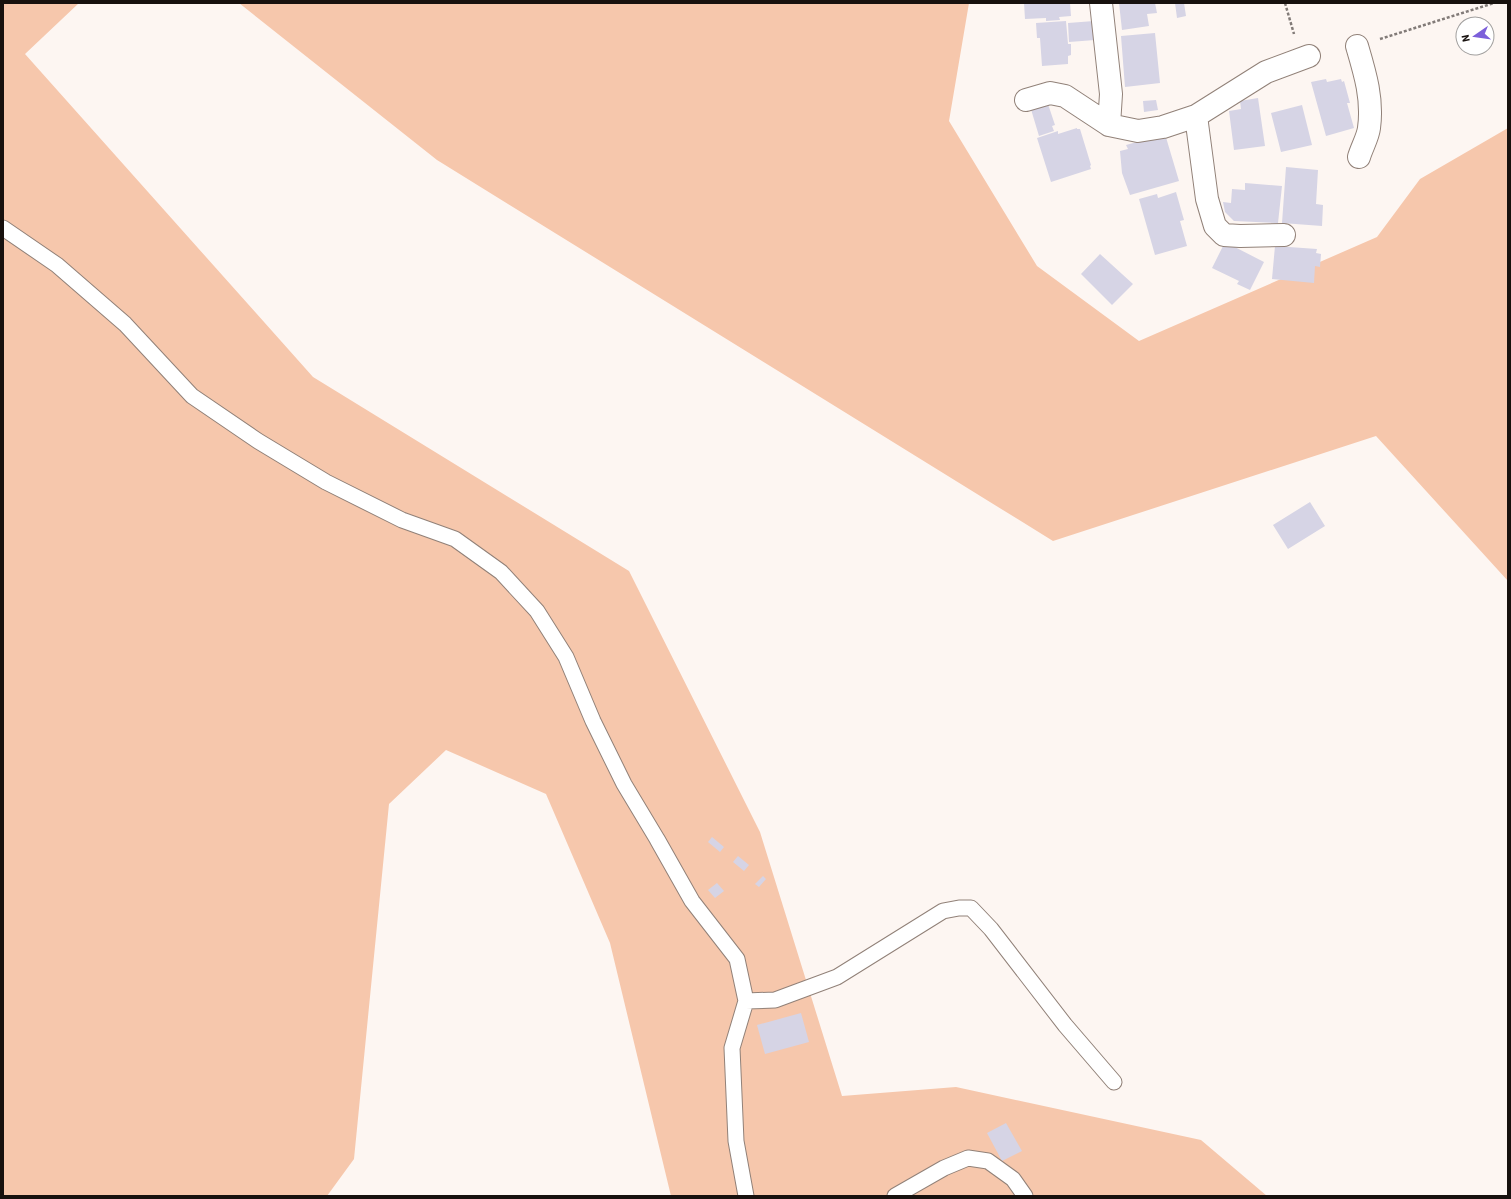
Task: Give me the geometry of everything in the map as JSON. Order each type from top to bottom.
[{"type":"street","points":[[1101,3],[1111,94],[1109,125]]},
{"type":"street","points":[[1357,46],[1366,76],[1370,102],[1369,129],[1359,156]]},
{"type":"street","points":[[1026,100],[1050,93],[1065,96],[1109,125],[1138,131],[1163,127],[1196,116],[1266,72],[1309,56]]},
{"type":"street","points":[[1196,116],[1207,199],[1215,226],[1224,234],[1240,236],[1284,235]]},
{"type":"lane","points":[[3,228],[56,265],[125,324],[192,396],[258,441],[326,482],[402,520],[454,539],[501,572],[537,611],[566,657],[593,721],[624,784],[692,900],[737,959],[746,1001],[732,1048],[736,1141],[746,1196]]},
{"type":"lane","points":[[746,1001],[775,1000],[837,977],[943,911],[959,908],[972,908],[991,929],[1065,1025],[1114,1082]]},
{"type":"lane","points":[[895,1196],[944,1168],[968,1158],[988,1161],[1013,1179],[1025,1196]]},
{"type":"shaded area","points":[[3,3],[79,3],[25,54],[313,377],[629,571],[760,832],[842,1096],[956,1087],[1201,1140],[1267,1196],[671,1196],[610,943],[546,794],[446,750],[389,804],[354,1159],[327,1196],[3,1196]]},
{"type":"shaded area","points":[[239,3],[969,3],[949,121],[1037,266],[1139,341],[1377,237],[1420,179],[1508,128],[1508,581],[1376,436],[1053,541],[437,160]]},
{"type":"building","points":[[1024,3],[1070,3],[1071,16],[1059,17],[1060,20],[1046,21],[1046,18],[1025,19]]},
{"type":"building","points":[[1119,3],[1155,3],[1157,13],[1147,14],[1149,26],[1122,30]]},
{"type":"building","points":[[1175,3],[1184,3],[1186,16],[1177,18]]},
{"type":"building","points":[[1066,21],[1068,44],[1071,44],[1071,55],[1068,56],[1068,64],[1042,66],[1040,38],[1037,38],[1036,23]]},
{"type":"building","points":[[1094,21],[1095,40],[1069,42],[1068,23]]},
{"type":"building","points":[[1155,33],[1160,83],[1125,87],[1121,36]]},
{"type":"building","points":[[1326,79],[1327,82],[1341,79],[1342,82],[1344,81],[1350,103],[1347,103],[1354,128],[1326,136],[1311,82]]},
{"type":"building","points":[[1258,98],[1265,146],[1234,150],[1229,111],[1241,109],[1240,101]]},
{"type":"building","points":[[1156,100],[1158,110],[1144,112],[1143,101]]},
{"type":"building","points":[[1047,101],[1055,125],[1052,126],[1054,131],[1039,136],[1030,106]]},
{"type":"building","points":[[1302,105],[1312,145],[1281,152],[1271,113]]},
{"type":"building","points":[[1077,128],[1080,129],[1091,169],[1051,182],[1037,138],[1058,131],[1058,134]]},
{"type":"building","points":[[1165,134],[1179,181],[1130,195],[1122,173],[1120,151],[1128,149],[1126,145]]},
{"type":"building","points":[[1286,167],[1318,170],[1316,204],[1323,205],[1322,226],[1282,223]]},
{"type":"building","points":[[1245,183],[1282,186],[1278,223],[1234,221],[1225,212],[1223,202],[1231,203],[1232,189],[1245,190]]},
{"type":"building","points":[[1176,192],[1184,220],[1180,221],[1187,246],[1155,255],[1139,199],[1157,194],[1158,198]]},
{"type":"building","points":[[1225,242],[1264,262],[1250,290],[1237,284],[1239,281],[1212,268]]},
{"type":"building","points":[[1275,246],[1317,249],[1316,253],[1321,254],[1320,267],[1315,266],[1314,283],[1272,279]]},
{"type":"building","points":[[1100,254],[1133,284],[1112,305],[1081,274]]},
{"type":"building","points":[[1310,502],[1325,526],[1288,549],[1273,525]]},
{"type":"building","points":[[712,837],[724,847],[720,852],[708,842]]},
{"type":"building","points":[[738,856],[749,865],[744,871],[733,862]]},
{"type":"building","points":[[763,876],[766,879],[759,887],[755,884]]},
{"type":"building","points":[[717,883],[724,891],[715,898],[708,890]]},
{"type":"building","points":[[801,1013],[809,1042],[765,1054],[757,1025]]},
{"type":"building","points":[[1006,1123],[1022,1151],[1002,1161],[987,1133]]}]
